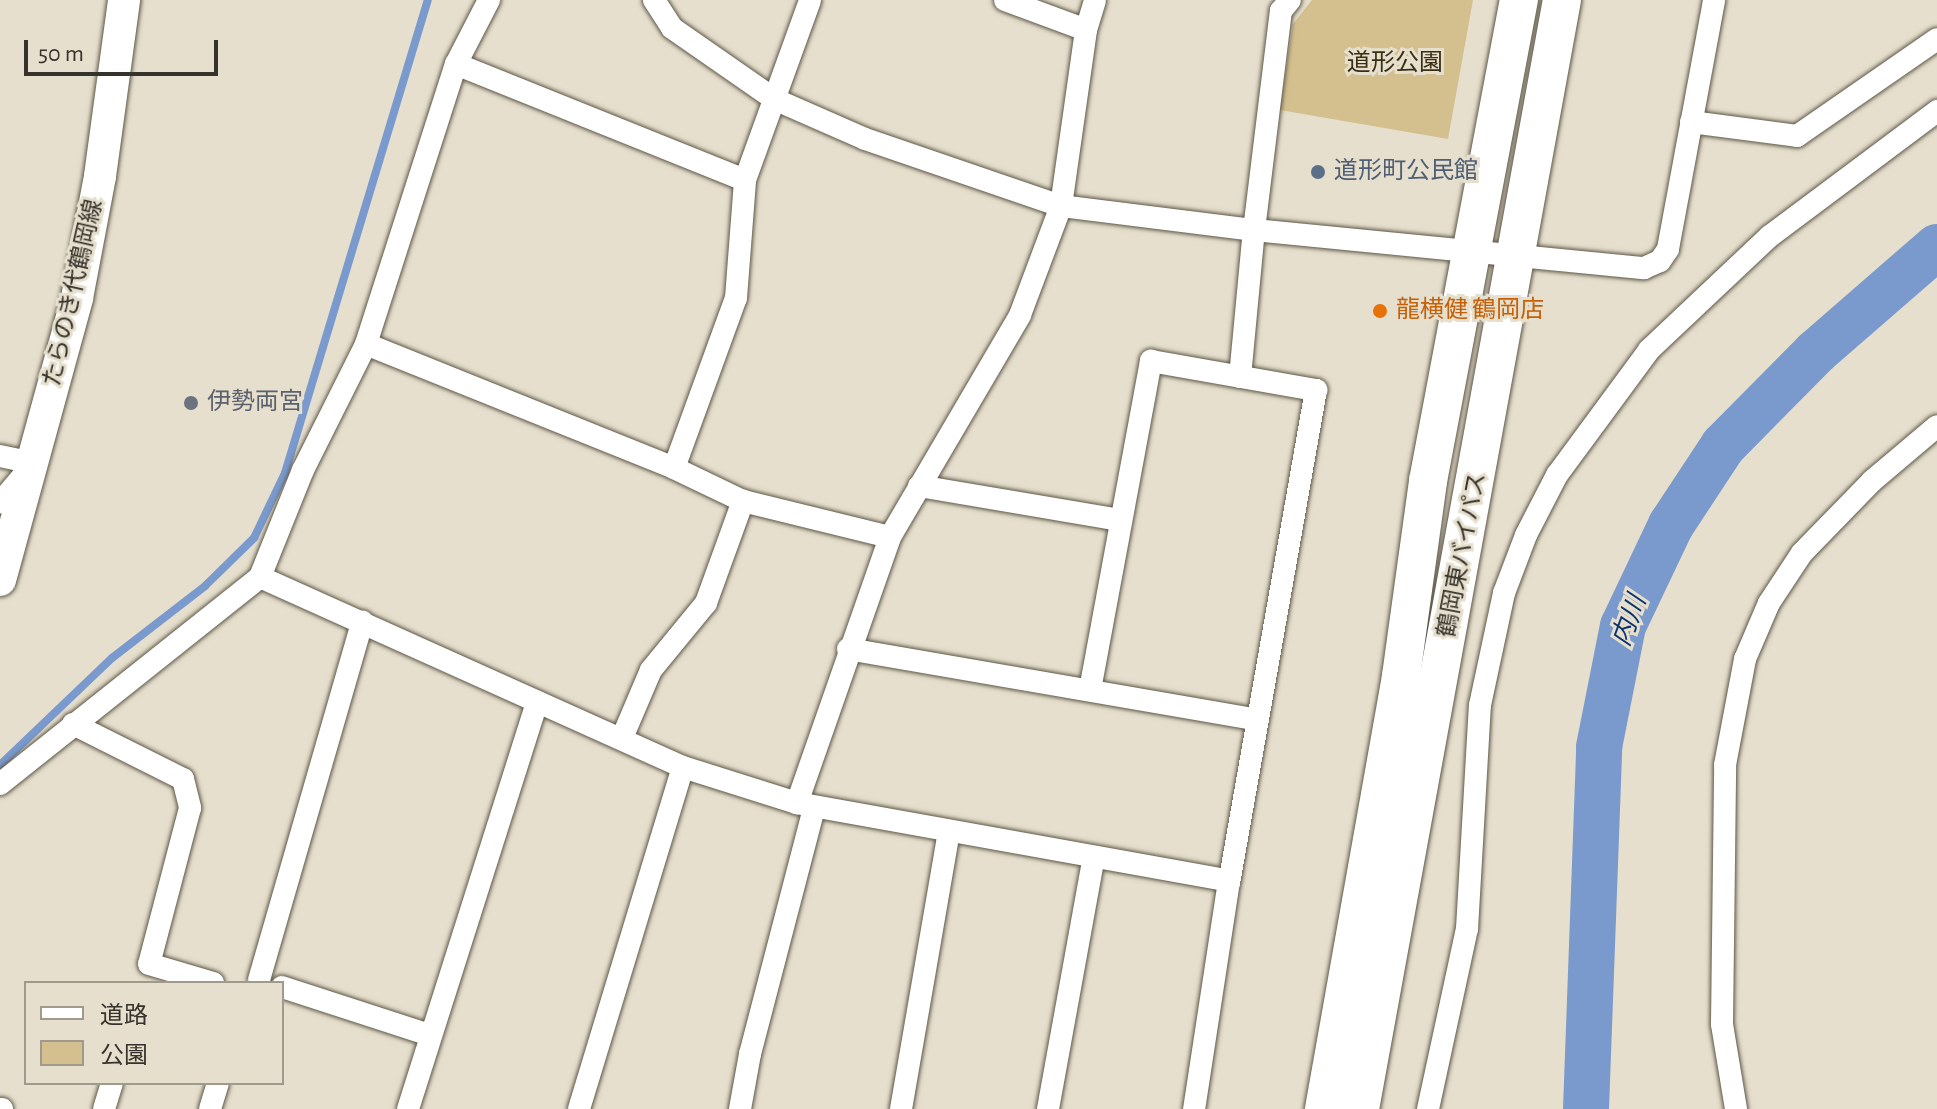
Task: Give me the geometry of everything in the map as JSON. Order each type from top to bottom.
[{"type":"highway","name":"鶴岡東バイパス","points":[[1324,1109],[1401,676],[1428,481],[1519,0]]},
{"type":"highway","name":"鶴岡東バイパス","points":[[1360,1109],[1518,255],[1562,0]]},
{"type":"main road","name":"たらのき代鶴岡線","points":[[0,580],[77,298],[100,176],[124,0]]},
{"type":"street","points":[[0,784],[260,577],[303,470],[366,344],[456,64],[489,0]]},
{"type":"street","points":[[654,0],[672,28],[774,99],[865,139],[1061,206],[1254,230],[1644,268],[1660,261],[1668,249],[1714,0]]},
{"type":"street","points":[[674,468],[736,298],[745,180],[810,0]]},
{"type":"street","points":[[1005,0],[1086,30]]},
{"type":"street","points":[[740,1109],[806,806],[848,649],[890,537],[1020,315],[1061,206],[1086,30],[1095,0]]},
{"type":"street","points":[[1240,377],[1254,230],[1281,11],[1290,0]]},
{"type":"street","points":[[1691,122],[1797,136],[1937,39]]},
{"type":"street","points":[[456,64],[745,180]]},
{"type":"street","points":[[1428,1109],[1467,929],[1480,705],[1504,593],[1526,535],[1557,475],[1649,350],[1770,236],[1937,111]]},
{"type":"street","points":[[366,344],[674,468],[743,501],[890,537]]},
{"type":"street","points":[[1090,690],[1119,520],[1151,361],[1316,390],[1229,881],[1194,1109]]},
{"type":"street","points":[[1736,1109],[1722,1024],[1725,765],[1745,659],[1769,603],[1802,553],[1872,481],[1937,426]]},
{"type":"street","points":[[0,456],[34,463],[0,503]]},
{"type":"street","points":[[919,486],[1119,520]]},
{"type":"street","points":[[622,738],[651,670],[706,603],[743,501]]},
{"type":"street","points":[[260,577],[683,767],[806,806],[1229,881]]},
{"type":"street","points":[[261,981],[362,622]]},
{"type":"street","points":[[848,649],[1257,720]]},
{"type":"street","points":[[408,1109],[537,702]]},
{"type":"street","points":[[73,724],[183,779],[190,808],[146,974],[198,981]]},
{"type":"street","points":[[579,1109],[683,767]]},
{"type":"street","points":[[901,1109],[949,831]]},
{"type":"street","points":[[1048,1109],[1094,857]]},
{"type":"street","points":[[284,988],[430,1035]]},
{"type":"street","points":[[104,1109],[111,1085]]},
{"type":"street","points":[[210,1109],[217,1085]]},
{"type":"green space","name":"道形公園","points":[[1312,0],[1473,0],[1448,139],[1280,110],[1293,24]]},
{"type":"waterway","points":[[0,765],[112,658],[205,586],[254,538],[285,473],[428,0]]},
{"type":"waterway","name":"内川","points":[[1586,1109],[1599,747],[1623,626],[1671,525],[1723,446],[1816,352],[1937,247]]},
{"type":"place","name":"道形町公民館","points":[[1318,172]]},
{"type":"place","name":"龍横健 鶴岡店","points":[[1380,311]]},
{"type":"place","name":"伊勢両宮","points":[[191,403]]}]
